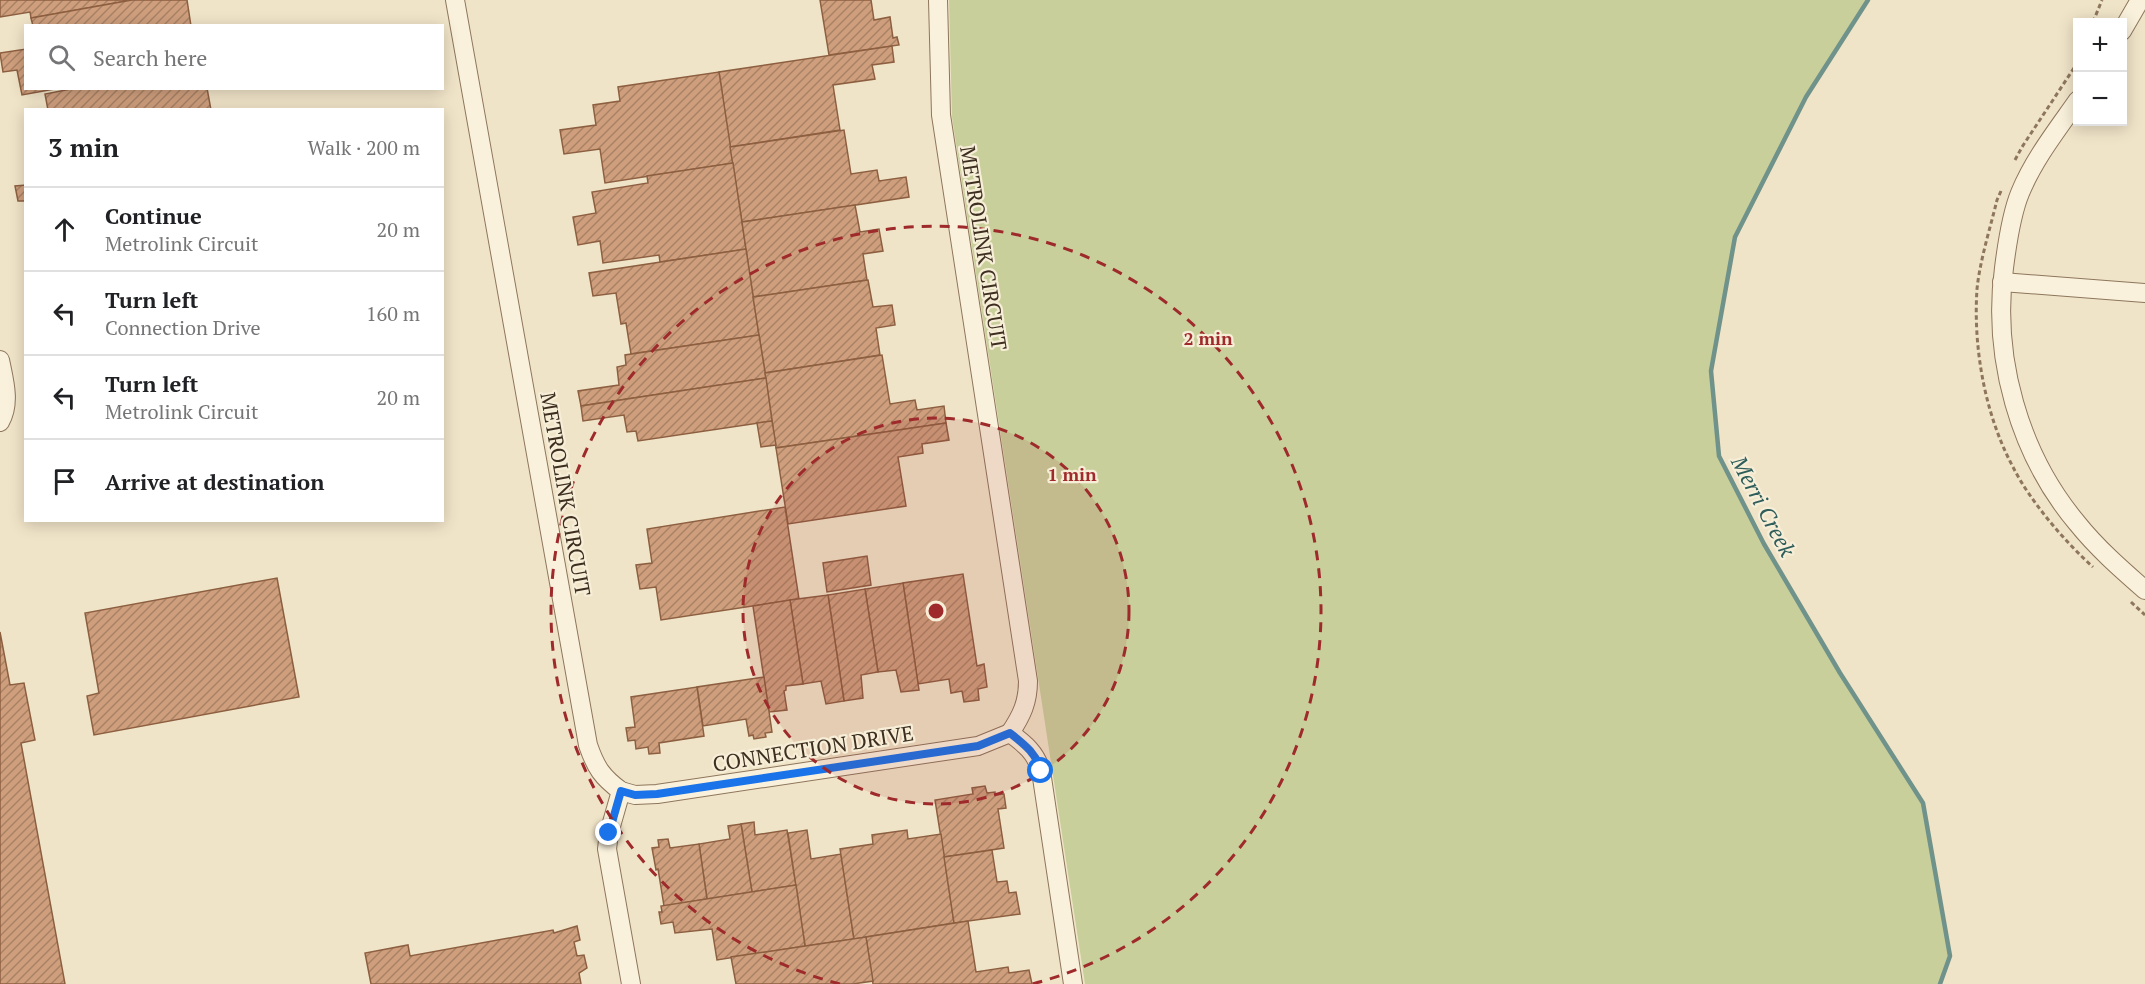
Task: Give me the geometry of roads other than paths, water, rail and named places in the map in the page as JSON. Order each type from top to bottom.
[{"type":"street","name":"METROLINK CIRCUIT","points":[[455,0],[588,745],[594,763],[604,778],[621,791]]},
{"type":"street","name":"METROLINK CIRCUIT","points":[[938,0],[941,115],[1028,681],[1028,699],[1022,716],[1010,733]]},
{"type":"street","points":[[2127,22],[2140,0]]},
{"type":"street","points":[[2073,107],[2043,149],[2019,194],[2002,282],[2003,354],[2011,390],[2028,445],[2042,472],[2075,522],[2106,556],[2145,590]]},
{"type":"street","points":[[2002,282],[2145,293]]},
{"type":"street","points":[[0,360],[6,402],[0,422]]},
{"type":"street","name":"CONNECTION DRIVE","points":[[621,791],[635,795],[657,794],[978,746],[1010,733]]},
{"type":"street","points":[[1010,733],[1029,747],[1038,758],[1073,984]]},
{"type":"street","points":[[621,791],[609,833],[607,849],[631,984]]},
{"type":"waterway","name":"Merri Creek","points":[[1868,0],[1806,97],[1735,237],[1711,371],[1719,456],[1764,544],[1840,673],[1923,803],[1950,956],[1940,984]]}]
